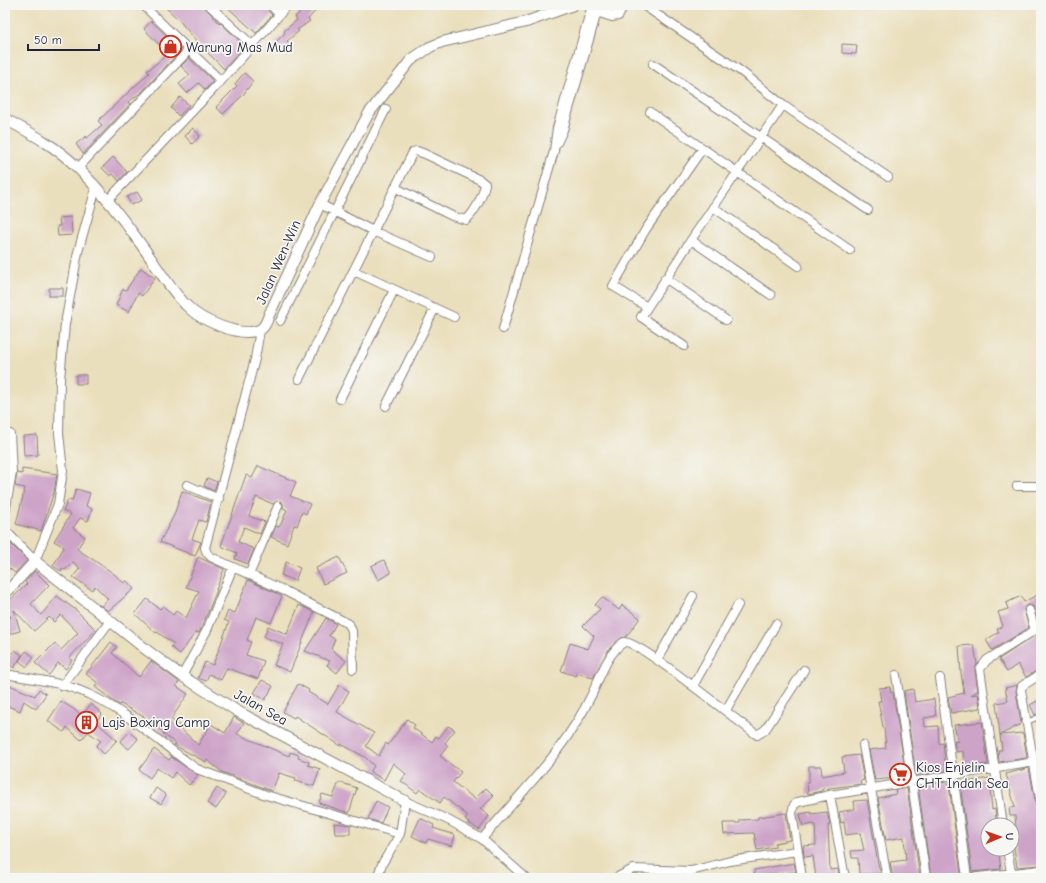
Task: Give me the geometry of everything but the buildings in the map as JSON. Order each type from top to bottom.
[{"type":"street","points":[[143,5],[188,51],[221,81]]},
{"type":"street","points":[[209,5],[252,46]]},
{"type":"street","points":[[270,5],[280,14]]},
{"type":"street","points":[[107,201],[221,81],[288,5]]},
{"type":"street","name":"Jalan Wen-Win","points":[[260,330],[265,325],[270,315],[320,204],[369,113],[411,60],[430,47],[442,42],[526,22],[573,5]]},
{"type":"street","points":[[503,329],[554,151],[563,130],[596,7],[612,16],[618,15],[623,5]]},
{"type":"street","points":[[643,5],[742,72],[783,105],[888,177]]},
{"type":"street","points":[[78,168],[188,51]]},
{"type":"street","points":[[653,64],[868,210]]},
{"type":"street","points":[[684,346],[641,317],[690,240],[783,105]]},
{"type":"street","points":[[280,321],[386,109]]},
{"type":"street","points":[[650,112],[738,171],[850,250]]},
{"type":"street","points":[[5,119],[58,151],[78,168],[107,201],[186,306],[202,319],[242,331],[260,330],[255,359],[205,548],[211,557],[348,624],[352,631],[353,670]]},
{"type":"street","points":[[647,307],[613,286],[646,229],[703,148]]},
{"type":"street","points":[[299,379],[413,152],[417,151],[480,180],[485,184],[478,203],[466,220],[452,216],[396,188]]},
{"type":"street","points":[[5,594],[35,561],[58,504],[63,471],[59,433],[60,379],[65,324],[78,252],[96,188]]},
{"type":"street","points":[[320,204],[373,231],[432,257]]},
{"type":"street","points":[[714,207],[798,266]]},
{"type":"street","points":[[690,240],[771,295]]},
{"type":"street","points":[[354,271],[454,317]]},
{"type":"street","points":[[665,278],[726,320]]},
{"type":"street","points":[[340,399],[394,290]]},
{"type":"street","points":[[386,406],[435,308]]},
{"type":"street","points":[[5,513],[12,472],[10,434]]},
{"type":"street","points":[[187,485],[219,499]]},
{"type":"street","points":[[1017,486],[1041,486]]},
{"type":"street","points":[[249,575],[278,506]]},
{"type":"street","points":[[5,530],[35,561]]},
{"type":"street","name":"Jalan Sea","points":[[35,561],[182,676],[237,711],[405,801],[448,820],[482,839],[526,878]]},
{"type":"street","points":[[182,676],[207,630],[233,567]]},
{"type":"street","points":[[657,660],[693,596]]},
{"type":"street","points":[[693,686],[738,605]]},
{"type":"street","points":[[1002,817],[980,669],[988,660],[1035,630],[1029,610]]},
{"type":"street","points":[[62,686],[110,621]]},
{"type":"street","points":[[726,710],[776,624]]},
{"type":"street","points":[[482,839],[546,766],[571,734],[610,658],[620,644],[627,641],[657,660],[726,710],[757,735],[765,730],[804,670]]},
{"type":"street","points":[[5,674],[87,693],[105,702],[197,769],[212,776],[266,795],[400,834]]},
{"type":"street","points":[[1041,674],[1022,686],[1022,698],[1027,722],[1038,762],[1041,804]]},
{"type":"street","points":[[896,675],[926,878]]},
{"type":"street","points":[[940,678],[968,878],[1011,875],[1041,870]]},
{"type":"street","points":[[863,745],[887,878]]},
{"type":"street","points":[[802,878],[792,813],[794,805],[798,802],[830,795],[954,774],[1038,762]]},
{"type":"street","points":[[830,795],[845,878]]},
{"type":"street","points":[[377,878],[382,864],[400,834],[405,801]]},
{"type":"street","points":[[616,878],[633,869],[691,870],[797,851]]},
{"type":"street","points":[[1008,857],[1011,875]]},
{"type":"lane","points":[[1027,722],[1041,716]]},
{"type":"place","name":"Warung Mas Mud","points":[[170,47]]},
{"type":"place","name":"Lajs Boxing Camp","points":[[86,722]]},
{"type":"place","name":"Kios Enjelin CHT Indah Sea","points":[[900,775]]}]
